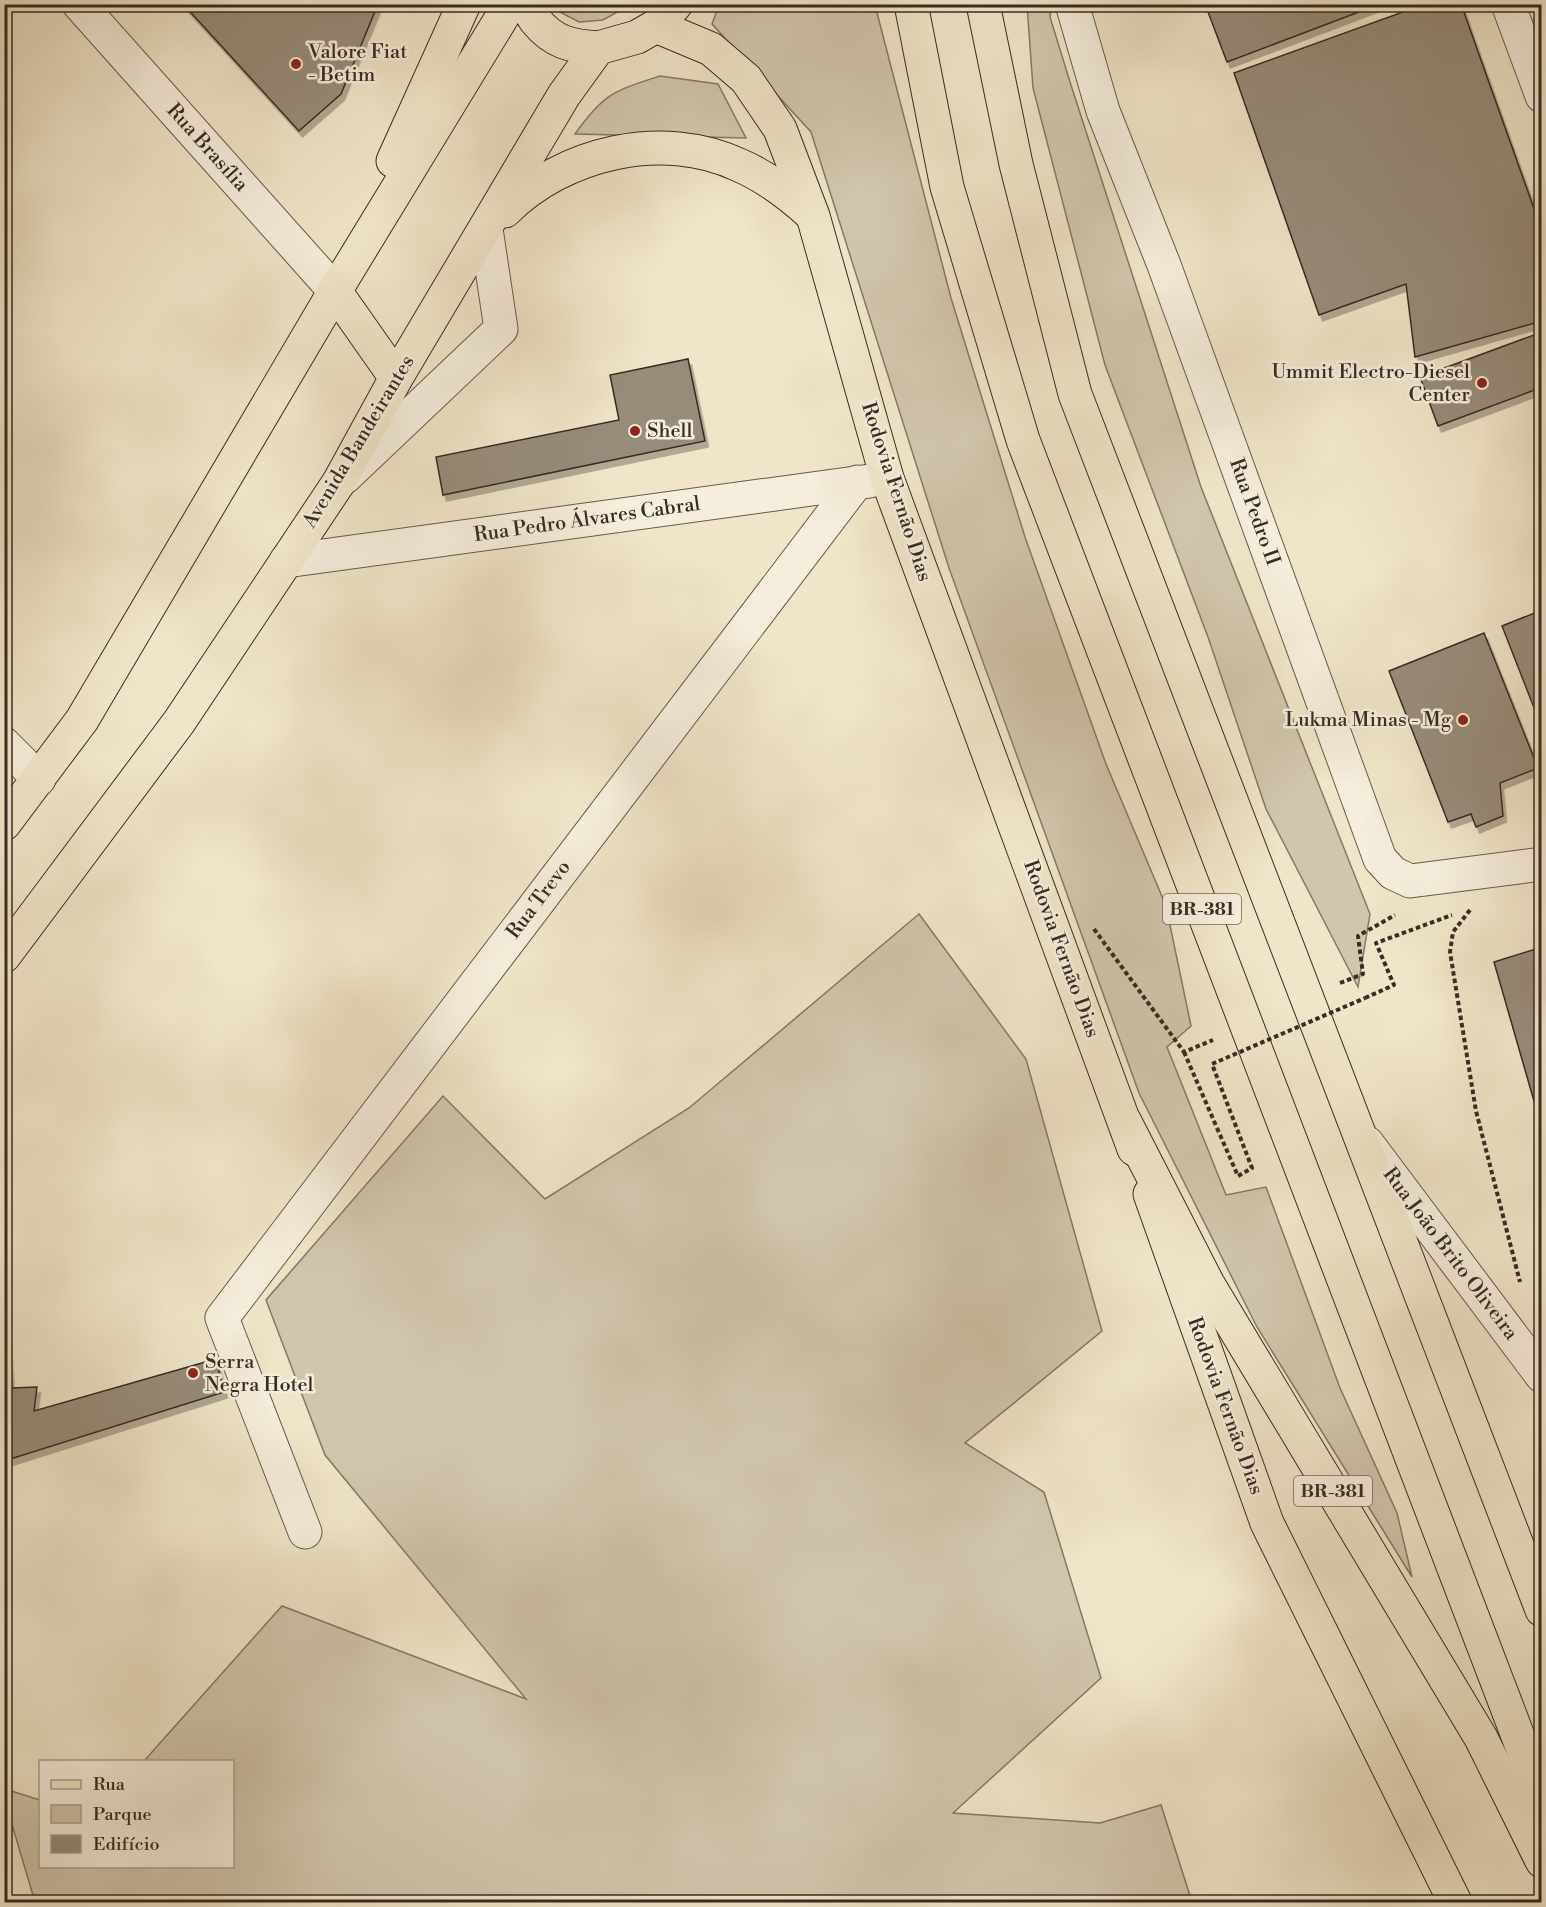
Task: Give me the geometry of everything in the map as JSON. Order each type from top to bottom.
[{"type":"main road","points":[[335,291],[464,4]]},
{"type":"main road","points":[[4,825],[82,720],[335,291],[510,4]]},
{"type":"main road","points":[[528,4],[528,11],[547,34],[574,46],[598,48],[637,37],[666,15]]},
{"type":"main road","name":"BR-381","points":[[912,4],[947,187],[1023,440],[1542,1799]]},
{"type":"main road","name":"BR-381","points":[[983,4],[1016,164],[1075,394],[1542,1610]]},
{"type":"main road","name":"Rodovia Fernão Dias","points":[[666,15],[746,79],[780,129],[813,216],[872,480],[1125,1122],[1267,1523],[1455,1902]]},
{"type":"main road","name":"Avenida Bandeirantes","points":[[4,956],[179,723],[339,482],[396,378],[564,95],[598,48]]},
{"type":"main road","points":[[486,229],[519,196],[558,171],[602,155],[647,148],[693,151],[738,164],[778,185],[813,216]]},
{"type":"main road","points":[[335,291],[396,378]]},
{"type":"main road","name":"BR-381","points":[[1125,1122],[1208,1284],[1481,1738],[1542,1861]]},
{"type":"street","name":"Rua Brasília","points":[[79,4],[335,291]]},
{"type":"street","name":"Rua Pedro II","points":[[1072,4],[1103,111],[1164,265],[1380,859],[1393,873],[1410,881],[1542,864]]},
{"type":"street","points":[[1508,4],[1542,96]]},
{"type":"street","points":[[339,482],[501,329],[486,229]]},
{"type":"street","name":"Rua Pedro Álvares Cabral","points":[[286,561],[872,480]]},
{"type":"street","name":"Rua Trevo","points":[[305,1532],[222,1318],[872,480]]},
{"type":"street","points":[[4,744],[39,779]]},
{"type":"street","name":"Rua João Brito Oliveira","points":[[1359,1132],[1542,1376]]},
{"type":"path","points":[[1461,908],[1473,907]]},
{"type":"path","points":[[1090,927],[1099,933],[1184,1052],[1238,1176],[1252,1168],[1212,1064],[1394,985],[1376,943],[1473,907]]},
{"type":"path","points":[[1473,907],[1453,932],[1450,952],[1476,1111],[1522,1289]]},
{"type":"path","points":[[1307,996],[1363,974],[1358,936],[1402,911]]},
{"type":"path","points":[[1184,1052],[1247,1026]]},
{"type":"green space","points":[[558,4],[630,5],[603,20],[579,22],[560,12]]},
{"type":"green space","points":[[719,5],[875,5],[951,298],[1025,537],[1106,764],[1166,906],[1191,1026],[1167,1047],[1226,1195],[1266,1187],[1340,1388],[1397,1513],[1412,1577],[1257,1327],[1139,1093],[949,568],[811,132],[712,24]]},
{"type":"green space","points":[[1027,5],[1052,5],[1050,17],[1070,82],[1201,487],[1370,914],[1358,987],[1266,809],[1208,637],[1105,365],[1033,88]]},
{"type":"green space","points":[[660,76],[718,84],[746,138],[575,134],[594,110],[611,95]]},
{"type":"green space","points":[[919,914],[1026,1059],[1102,1331],[965,1443],[1044,1492],[1101,1678],[953,1813],[1100,1823],[1161,1805],[1192,1902],[35,1902],[5,1801],[5,1789],[39,1800],[39,1868],[234,1868],[234,1760],[145,1760],[282,1606],[526,1699],[325,1455],[266,1300],[443,1096],[545,1199],[689,1108]]},
{"type":"building","name":"Valore Fiat - Betim","points":[[183,4],[378,4],[341,94],[299,131]]},
{"type":"building","points":[[1205,4],[1380,4],[1227,62]]},
{"type":"building","points":[[1425,4],[1461,4],[1542,231],[1542,321],[1415,357],[1406,284],[1319,315],[1234,73]]},
{"type":"building","name":"Ummit Electro-Diesel Center","points":[[1542,332],[1542,394],[1540,388],[1438,426],[1420,377]]},
{"type":"building","name":"Shell","points":[[688,359],[705,441],[443,495],[436,457],[619,420],[610,375]]},
{"type":"building","points":[[1542,610],[1542,728],[1502,626]]},
{"type":"building","name":"Lukma Minas - Mg","points":[[1484,633],[1538,768],[1500,783],[1503,816],[1476,827],[1471,814],[1448,822],[1389,671]]},
{"type":"building","points":[[1542,947],[1542,1121],[1540,1122],[1494,962]]},
{"type":"building","name":"Serra Negra Hotel","points":[[4,1290],[11,1388],[37,1387],[34,1411],[216,1359],[224,1392],[4,1461]]},
{"type":"building","points":[[4,1612],[8,1637],[4,1637]]},
{"type":"place","name":"Valore Fiat - Betim","points":[[296,64]]},
{"type":"place","name":"Ummit Electro-Diesel Center","points":[[1482,383]]},
{"type":"place","name":"Shell","points":[[635,431]]},
{"type":"place","name":"Lukma Minas - Mg","points":[[1463,720]]},
{"type":"place","name":"Serra Negra Hotel","points":[[193,1373]]}]
